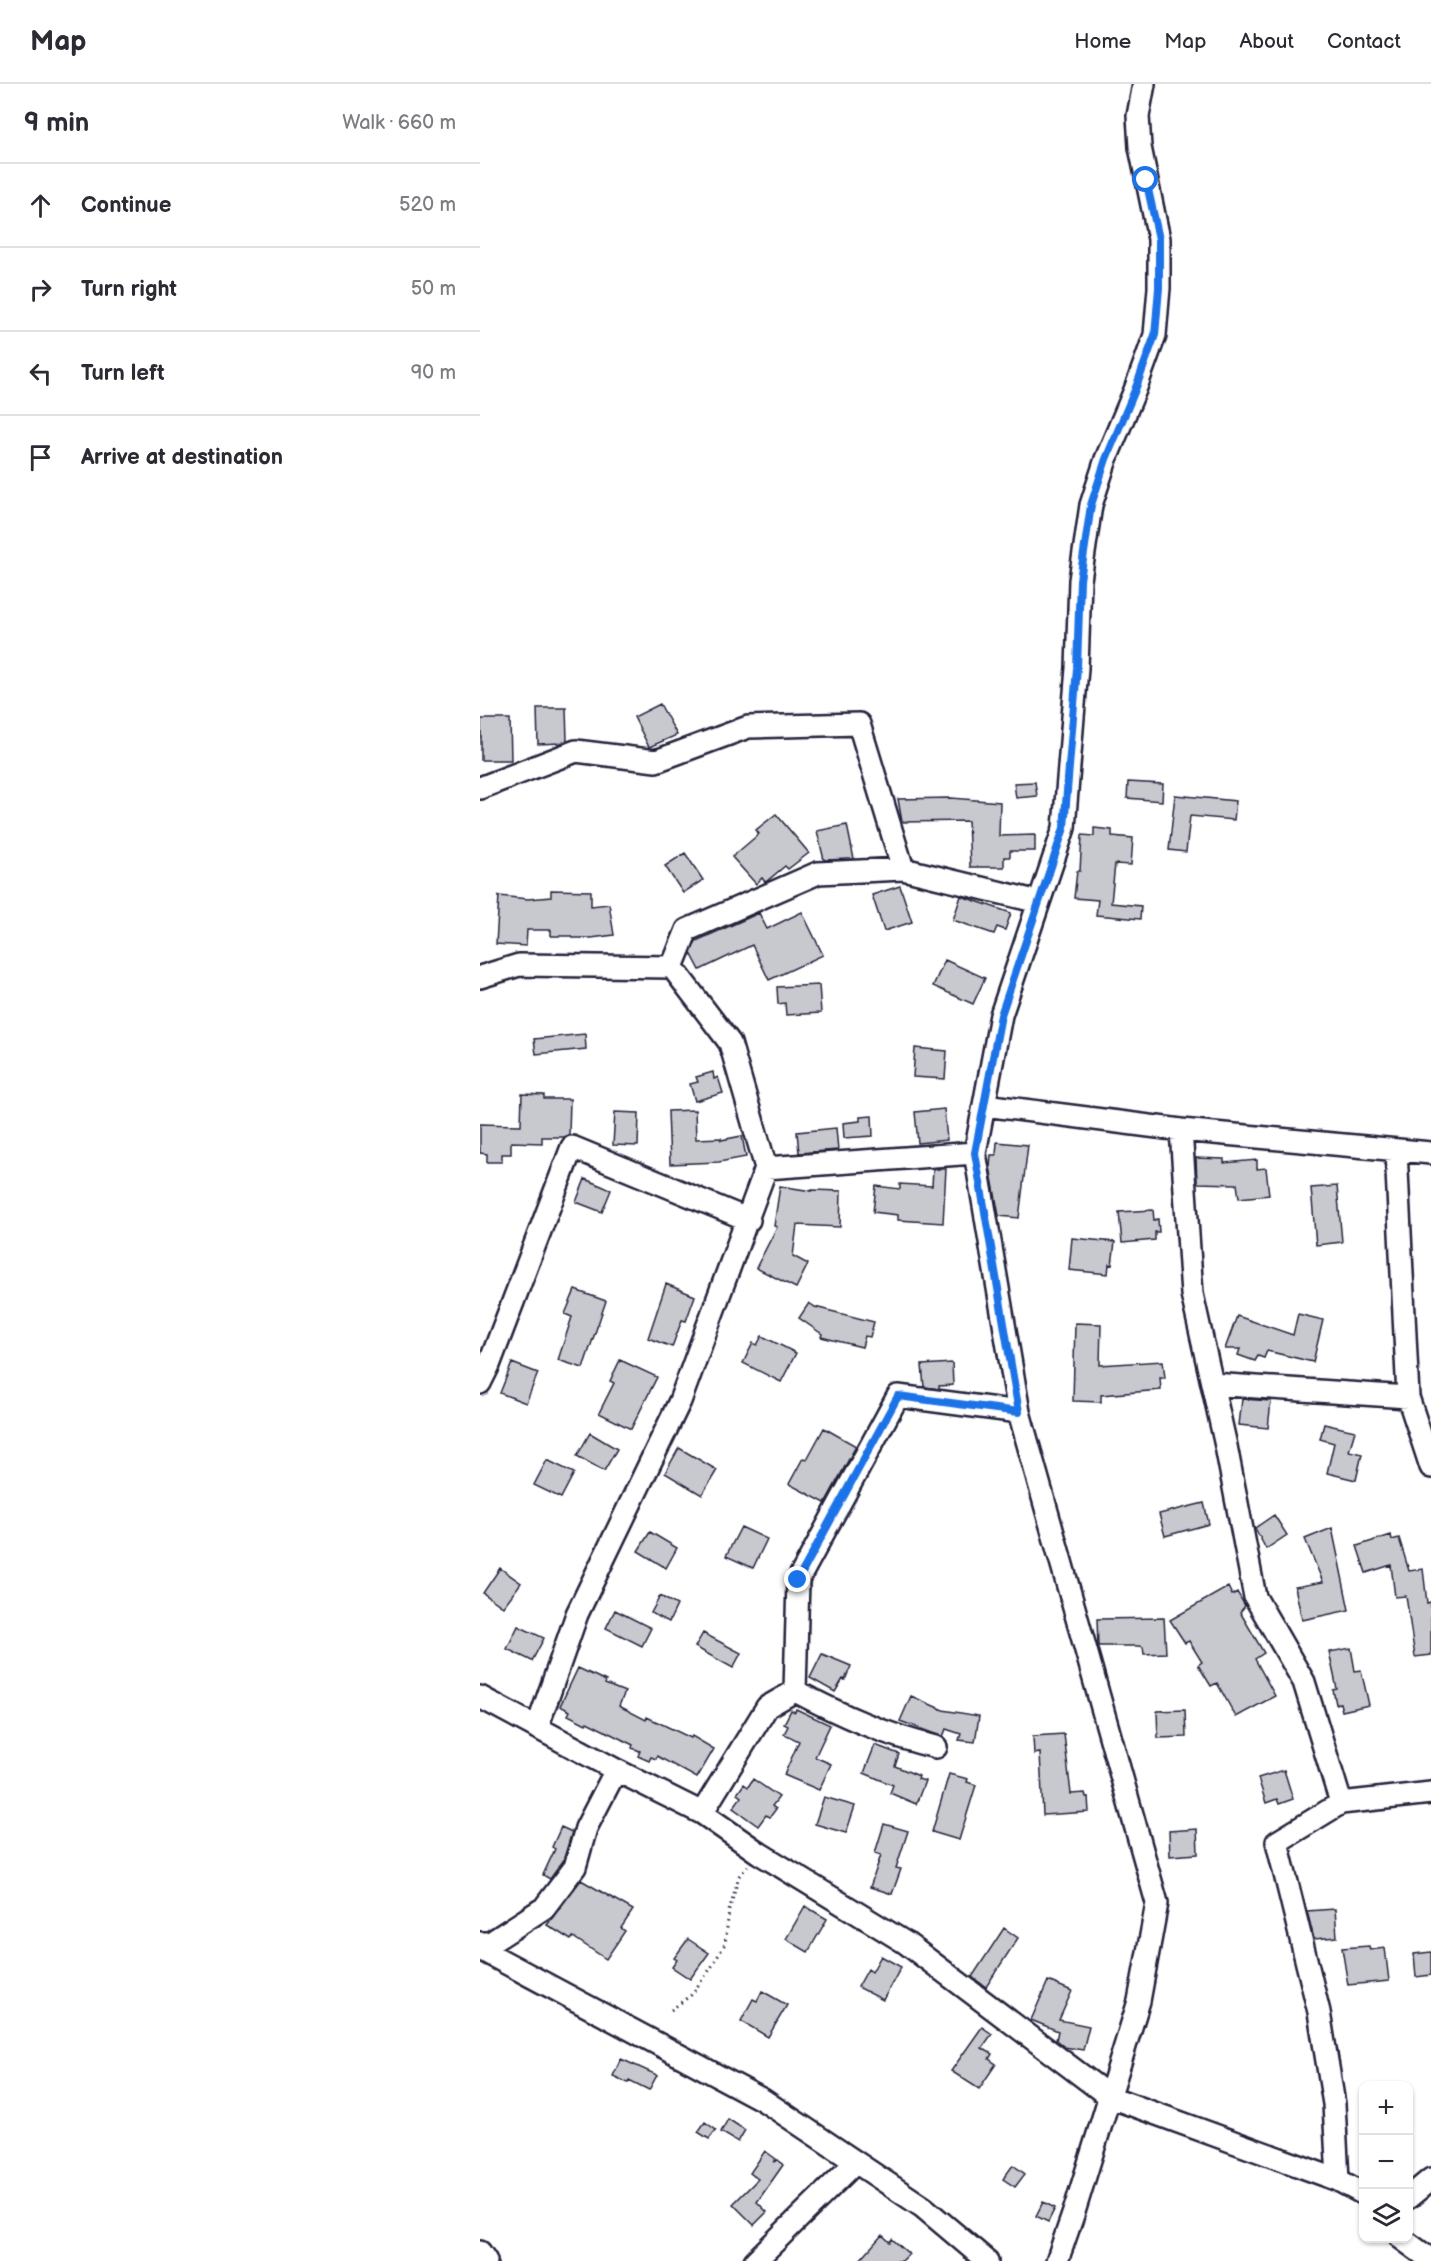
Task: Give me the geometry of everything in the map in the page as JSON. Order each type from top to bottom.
[{"type":"street","points":[[1057,2261],[1139,2001],[1157,1903],[1019,1412],[975,1153],[1001,1015],[1064,828],[1077,668],[1080,580],[1091,505],[1106,459],[1155,335],[1159,288],[1159,239],[1140,147],[1138,116],[1144,84]]},
{"type":"street","points":[[480,788],[576,751],[656,761],[748,727],[859,724],[903,869]]},
{"type":"street","points":[[672,967],[687,930],[818,873],[903,869],[1039,902]]},
{"type":"street","points":[[480,977],[519,965],[672,967]]},
{"type":"street","points":[[537,1728],[577,1614],[680,1401],[749,1220],[766,1168],[730,1043],[672,967]]},
{"type":"street","points":[[984,1105],[1181,1130],[1431,1153]]},
{"type":"street","points":[[1181,1130],[1192,1294],[1255,1597],[1304,1682],[1341,1803]]},
{"type":"street","points":[[480,1383],[489,1365],[572,1148],[749,1220]]},
{"type":"street","points":[[1396,1150],[1408,1397],[1431,1467]]},
{"type":"street","points":[[766,1168],[975,1153]]},
{"type":"street","points":[[1212,1384],[1408,1397]]},
{"type":"street","points":[[795,1691],[798,1580],[898,1396],[1019,1412]]},
{"type":"street","points":[[795,1691],[849,1719],[901,1739],[936,1748]]},
{"type":"street","points":[[702,1813],[767,1707],[795,1691]]},
{"type":"street","points":[[480,1697],[702,1813],[759,1853],[906,1943],[1110,2097],[1338,2180],[1359,2191]]},
{"type":"street","points":[[480,1943],[490,1943],[544,1908],[575,1866],[586,1828],[616,1770]]},
{"type":"street","points":[[1338,2180],[1334,2104],[1319,2012],[1277,1842],[1341,1803],[1431,1793]]},
{"type":"street","points":[[480,1948],[763,2100],[923,2207],[987,2261]]},
{"type":"street","points":[[755,2261],[856,2162]]},
{"type":"street","points":[[1413,2194],[1431,2179]]},
{"type":"street","points":[[1408,2243],[1431,2260]]},
{"type":"street","points":[[480,2252],[486,2261]]},
{"type":"path","points":[[671,2010],[691,1995],[711,1968],[724,1944],[729,1911],[739,1876],[759,1853]]},
{"type":"building","points":[[660,704],[677,735],[649,747],[634,717]]},
{"type":"building","points":[[537,708],[566,708],[567,741],[538,744]]},
{"type":"building","points":[[481,719],[510,719],[511,760],[481,760]]},
{"type":"building","points":[[1035,782],[1037,796],[1016,798],[1014,783]]},
{"type":"building","points":[[1128,782],[1163,784],[1162,801],[1127,798]]},
{"type":"building","points":[[1175,795],[1236,801],[1234,820],[1190,816],[1186,852],[1169,850]]},
{"type":"building","points":[[951,798],[1000,802],[999,836],[1035,835],[1035,851],[1010,851],[1010,857],[1004,857],[1004,867],[970,867],[968,821],[902,822],[898,799]]},
{"type":"building","points":[[776,814],[809,853],[788,869],[785,866],[767,881],[765,882],[762,878],[756,884],[732,857],[759,834],[756,830]]},
{"type":"building","points":[[847,825],[854,859],[824,860],[817,831]]},
{"type":"building","points":[[1094,828],[1112,830],[1112,836],[1133,838],[1131,865],[1115,864],[1111,903],[1141,906],[1140,919],[1096,915],[1098,900],[1074,898],[1077,871],[1080,871],[1082,835],[1094,836]]},
{"type":"building","points":[[685,853],[703,880],[683,893],[665,866]]},
{"type":"building","points":[[900,886],[912,922],[884,931],[872,895]]},
{"type":"building","points":[[551,890],[591,891],[591,906],[609,904],[614,935],[572,938],[572,936],[551,936],[551,930],[527,930],[526,946],[496,944],[499,896],[528,899],[551,897]]},
{"type":"building","points":[[961,896],[1011,913],[1005,930],[997,927],[994,934],[953,920]]},
{"type":"building","points":[[802,912],[823,955],[769,980],[752,945],[700,970],[691,953],[696,941],[759,913],[767,929]]},
{"type":"building","points":[[945,960],[985,978],[973,1004],[933,986]]},
{"type":"building","points":[[819,985],[821,1013],[786,1015],[785,1003],[778,1004],[777,987]]},
{"type":"building","points":[[585,1034],[586,1049],[536,1054],[534,1039]]},
{"type":"building","points":[[915,1048],[947,1051],[945,1079],[913,1077]]},
{"type":"building","points":[[713,1072],[714,1079],[718,1077],[723,1093],[695,1101],[690,1084],[698,1082],[696,1077]]},
{"type":"building","points":[[522,1094],[544,1095],[544,1099],[570,1099],[569,1135],[542,1137],[542,1143],[511,1142],[511,1154],[502,1154],[502,1162],[487,1162],[487,1154],[480,1153],[480,1124],[521,1125]]},
{"type":"building","points":[[944,1109],[947,1140],[918,1143],[915,1112]]},
{"type":"building","points":[[695,1110],[696,1139],[721,1138],[721,1140],[742,1136],[746,1157],[719,1162],[670,1164],[668,1111]]},
{"type":"building","points":[[615,1112],[639,1113],[638,1146],[613,1145]]},
{"type":"building","points":[[872,1116],[873,1136],[844,1138],[843,1123],[860,1121],[860,1117]]},
{"type":"building","points":[[836,1128],[838,1150],[799,1153],[797,1132]]},
{"type":"building","points":[[997,1142],[1028,1145],[1019,1218],[999,1216],[990,1167],[991,1155],[996,1155]]},
{"type":"building","points":[[1196,1158],[1224,1159],[1224,1163],[1257,1160],[1257,1169],[1266,1168],[1269,1195],[1239,1198],[1237,1184],[1197,1183]]},
{"type":"building","points":[[933,1169],[946,1169],[943,1223],[898,1220],[898,1215],[873,1212],[876,1186],[900,1189],[900,1184],[932,1186]]},
{"type":"building","points":[[585,1179],[611,1190],[602,1212],[576,1202]]},
{"type":"building","points":[[780,1186],[812,1191],[841,1191],[840,1227],[797,1225],[793,1256],[808,1264],[796,1288],[756,1268],[777,1227],[774,1226]]},
{"type":"building","points":[[1337,1186],[1342,1242],[1316,1245],[1311,1188]]},
{"type":"building","points":[[1153,1210],[1154,1220],[1158,1219],[1159,1232],[1155,1232],[1155,1240],[1122,1243],[1119,1212]]},
{"type":"building","points":[[1072,1238],[1115,1242],[1112,1265],[1109,1264],[1108,1274],[1069,1270]]},
{"type":"building","points":[[666,1284],[695,1296],[686,1321],[682,1320],[672,1347],[648,1338]]},
{"type":"building","points":[[575,1290],[606,1301],[583,1368],[558,1360],[572,1317],[565,1314]]},
{"type":"building","points":[[809,1303],[815,1307],[874,1322],[870,1337],[865,1336],[862,1347],[821,1337],[822,1334],[799,1318]]},
{"type":"building","points":[[1298,1314],[1323,1320],[1313,1362],[1267,1351],[1264,1358],[1258,1356],[1255,1361],[1238,1355],[1240,1349],[1225,1349],[1237,1316],[1293,1335]]},
{"type":"building","points":[[1075,1323],[1101,1324],[1100,1365],[1163,1361],[1165,1378],[1160,1378],[1161,1390],[1101,1395],[1101,1402],[1073,1401]]},
{"type":"building","points":[[762,1336],[796,1353],[781,1382],[743,1363],[753,1343],[757,1345]]},
{"type":"building","points":[[620,1360],[657,1377],[631,1429],[599,1413],[614,1383],[610,1381]]},
{"type":"building","points":[[512,1363],[538,1373],[526,1403],[500,1393]]},
{"type":"building","points":[[952,1363],[953,1385],[939,1386],[939,1389],[924,1387],[922,1365]]},
{"type":"building","points":[[1242,1399],[1271,1401],[1268,1428],[1239,1425]]},
{"type":"building","points":[[1324,1424],[1355,1431],[1349,1451],[1362,1454],[1356,1480],[1327,1473],[1334,1443],[1320,1439]]},
{"type":"building","points":[[824,1428],[856,1446],[825,1503],[789,1484],[803,1458],[807,1459]]},
{"type":"building","points":[[590,1433],[617,1449],[604,1471],[577,1456]]},
{"type":"building","points":[[679,1448],[717,1470],[702,1495],[665,1473]]},
{"type":"building","points":[[547,1460],[574,1473],[561,1498],[534,1485]]},
{"type":"building","points":[[1204,1503],[1209,1524],[1165,1536],[1159,1514]]},
{"type":"building","points":[[1274,1515],[1287,1535],[1266,1549],[1255,1528]]},
{"type":"building","points":[[741,1527],[767,1539],[753,1568],[726,1556]]},
{"type":"building","points":[[1332,1528],[1349,1610],[1302,1620],[1295,1587],[1323,1582],[1305,1539]]},
{"type":"building","points":[[650,1532],[677,1548],[666,1568],[638,1551]]},
{"type":"building","points":[[1391,1535],[1392,1540],[1399,1538],[1409,1571],[1423,1569],[1427,1603],[1431,1602],[1431,1655],[1415,1657],[1406,1596],[1395,1597],[1391,1565],[1366,1573],[1357,1546]]},
{"type":"building","points":[[500,1568],[521,1583],[503,1607],[483,1593]]},
{"type":"building","points":[[1228,1587],[1232,1595],[1237,1592],[1245,1606],[1240,1612],[1264,1653],[1255,1659],[1275,1696],[1236,1717],[1217,1683],[1211,1686],[1198,1665],[1202,1662],[1189,1641],[1185,1643],[1170,1620]]},
{"type":"building","points":[[660,1596],[677,1605],[669,1622],[651,1613]]},
{"type":"building","points":[[615,1610],[651,1628],[642,1646],[606,1628]]},
{"type":"building","points":[[1164,1618],[1166,1653],[1144,1654],[1143,1647],[1140,1646],[1098,1646],[1097,1619]]},
{"type":"building","points":[[518,1626],[544,1638],[532,1661],[507,1649]]},
{"type":"building","points":[[703,1633],[741,1653],[733,1668],[695,1647]]},
{"type":"building","points":[[1351,1648],[1355,1671],[1361,1670],[1369,1705],[1342,1711],[1340,1703],[1336,1704],[1333,1690],[1337,1689],[1329,1652]]},
{"type":"building","points":[[822,1654],[851,1666],[845,1680],[843,1679],[835,1692],[810,1678]]},
{"type":"building","points":[[578,1668],[606,1681],[605,1684],[625,1692],[619,1706],[646,1720],[647,1717],[691,1738],[692,1736],[714,1749],[697,1778],[657,1756],[656,1759],[651,1757],[649,1761],[638,1756],[640,1751],[632,1748],[633,1745],[568,1715],[570,1711],[560,1706]]},
{"type":"building","points":[[911,1696],[943,1710],[979,1716],[975,1742],[959,1740],[961,1734],[946,1729],[943,1737],[900,1721]]},
{"type":"building","points":[[796,1709],[830,1725],[815,1757],[831,1764],[819,1790],[784,1775],[799,1741],[784,1734],[788,1726],[784,1724],[791,1710],[795,1712]]},
{"type":"building","points":[[1185,1710],[1186,1737],[1158,1738],[1157,1711]]},
{"type":"building","points":[[1064,1734],[1071,1794],[1085,1793],[1088,1797],[1089,1812],[1043,1815],[1040,1753],[1034,1754],[1033,1736]]},
{"type":"building","points":[[875,1745],[899,1754],[895,1766],[925,1781],[916,1804],[890,1793],[893,1785],[864,1773]]},
{"type":"building","points":[[1284,1770],[1293,1799],[1279,1804],[1277,1799],[1266,1803],[1258,1778]]},
{"type":"building","points":[[949,1774],[968,1779],[967,1782],[976,1785],[959,1840],[932,1832]]},
{"type":"building","points":[[753,1779],[779,1797],[772,1806],[776,1809],[770,1817],[766,1815],[758,1826],[733,1808],[741,1797],[737,1794],[744,1784],[748,1787]]},
{"type":"building","points":[[824,1797],[855,1806],[846,1833],[815,1824]]},
{"type":"building","points":[[884,1824],[908,1831],[896,1868],[901,1869],[892,1894],[870,1887],[881,1855],[875,1853]]},
{"type":"building","points":[[561,1827],[572,1832],[563,1861],[550,1879],[543,1875],[555,1849],[552,1847]]},
{"type":"building","points":[[1197,1829],[1198,1854],[1170,1856],[1169,1831]]},
{"type":"building","points":[[581,1880],[633,1910],[621,1928],[625,1931],[606,1959],[573,1937],[571,1940],[547,1925]]},
{"type":"building","points":[[805,1906],[827,1919],[808,1952],[786,1939]]},
{"type":"building","points":[[1335,1909],[1337,1937],[1314,1939],[1307,1911]]},
{"type":"building","points":[[1004,1928],[1018,1938],[986,1987],[972,1977]]},
{"type":"building","points":[[688,1939],[709,1953],[690,1979],[672,1967],[677,1960],[674,1958]]},
{"type":"building","points":[[1369,1946],[1370,1950],[1385,1948],[1389,1981],[1348,1985],[1342,1948]]},
{"type":"building","points":[[1431,1952],[1431,1975],[1416,1977],[1414,1954]]},
{"type":"building","points":[[881,1956],[901,1967],[883,2000],[858,1987],[868,1969],[872,1972]]},
{"type":"building","points":[[1048,1981],[1072,1991],[1059,2020],[1089,2026],[1083,2050],[1064,2047],[1056,2040],[1058,2031],[1031,2020]]},
{"type":"building","points":[[762,1991],[787,2005],[768,2037],[741,2021],[753,1999],[757,2001]]},
{"type":"building","points":[[982,2027],[992,2034],[982,2048],[992,2054],[989,2059],[996,2064],[979,2089],[951,2071]]},
{"type":"building","points":[[621,2059],[657,2075],[649,2090],[629,2080],[628,2083],[613,2076]]},
{"type":"building","points":[[728,2119],[745,2130],[738,2142],[721,2132]]},
{"type":"building","points":[[705,2122],[716,2130],[709,2139],[698,2132]]},
{"type":"building","points":[[765,2151],[776,2159],[773,2162],[778,2160],[783,2165],[757,2202],[767,2212],[754,2225],[733,2204],[758,2179],[750,2173]]},
{"type":"building","points":[[1013,2165],[1025,2174],[1015,2187],[1003,2179]]},
{"type":"building","points":[[1043,2202],[1055,2208],[1048,2222],[1036,2216]]},
{"type":"building","points":[[882,2235],[890,2242],[892,2239],[909,2254],[902,2261],[859,2261]]},
{"type":"route","points":[[798,1580],[898,1396],[1019,1412],[975,1153],[1001,1015],[1064,828],[1077,668],[1080,580],[1091,505],[1106,459],[1155,335],[1159,288],[1159,239],[1146,180]]}]
